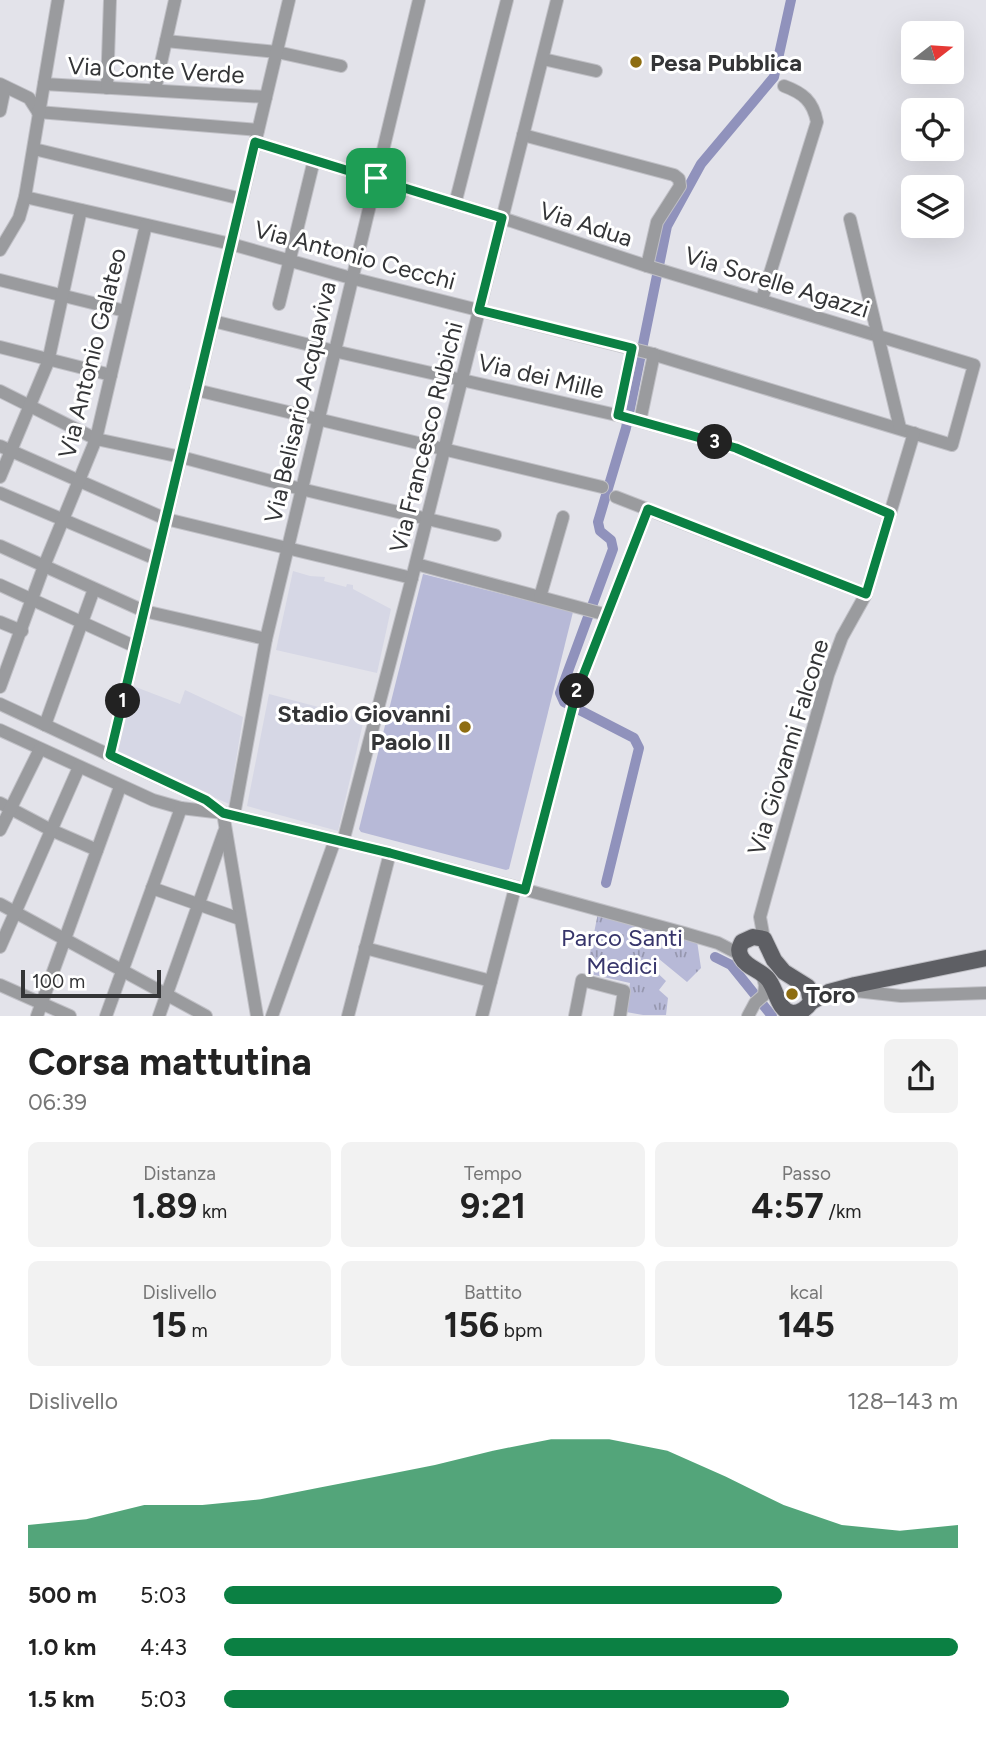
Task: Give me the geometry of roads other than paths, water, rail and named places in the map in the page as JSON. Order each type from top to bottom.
[{"type":"main road","points":[[801,1007],[784,972],[774,960],[748,943],[744,962],[762,974],[774,987],[782,1008],[801,1007],[848,987],[986,958]]},
{"type":"street","points":[[0,250],[19,218],[25,197],[58,0]]},
{"type":"street","points":[[107,88],[110,0]]},
{"type":"street","points":[[155,90],[176,0]]},
{"type":"street","points":[[110,755],[289,0]]},
{"type":"street","name":"Via Belisario Acquaviva","points":[[228,814],[301,489],[419,0]]},
{"type":"street","points":[[456,204],[508,0]]},
{"type":"street","name":"Via Francesco Rubichi","points":[[272,1016],[339,841],[416,564],[557,0]]},
{"type":"street","points":[[166,41],[276,52],[341,66]]},
{"type":"street","points":[[543,59],[596,71]]},
{"type":"street","name":"Via Conte Verde","points":[[44,84],[266,97]]},
{"type":"street","points":[[0,111],[3,85],[29,98],[38,112]]},
{"type":"street","points":[[762,299],[817,122],[803,93],[785,86]]},
{"type":"street","name":"Via Adua","points":[[38,112],[256,136],[314,160],[654,268]]},
{"type":"street","points":[[523,135],[674,175],[679,179],[680,186],[657,222],[654,268]]},
{"type":"street","points":[[34,149],[242,199]]},
{"type":"street","points":[[279,304],[314,160]]},
{"type":"street","name":"Via Antonio Cecchi","points":[[25,197],[231,244],[351,278],[652,353],[914,433]]},
{"type":"street","points":[[0,477],[6,448],[30,404],[48,359],[80,210]]},
{"type":"street","points":[[850,219],[900,428]]},
{"type":"street","name":"Via Antonio Galateo","points":[[0,687],[44,566],[96,439],[146,225]]},
{"type":"street","name":"Via Sorelle Agazzi","points":[[654,268],[974,365],[952,445],[914,433]]},
{"type":"street","points":[[0,281],[125,311]]},
{"type":"street","name":"Via dei Mille","points":[[213,321],[638,420],[736,448],[890,514]]},
{"type":"street","points":[[0,347],[111,376]]},
{"type":"street","points":[[620,416],[633,348]]},
{"type":"street","points":[[638,420],[652,353]]},
{"type":"street","points":[[196,390],[602,487]]},
{"type":"street","points":[[0,391],[96,439],[181,457],[301,489],[495,535]]},
{"type":"street","name":"Via Giovanni Falcone","points":[[748,943],[760,916],[828,675],[842,637],[866,594],[914,433]]},
{"type":"street","points":[[6,448],[166,519],[412,579]]},
{"type":"street","points":[[0,493],[156,559]]},
{"type":"street","points":[[617,497],[866,594]]},
{"type":"street","points":[[482,1016],[576,694],[603,614],[648,509]]},
{"type":"street","points":[[540,597],[563,517]]},
{"type":"street","points":[[0,546],[144,611],[266,639]]},
{"type":"street","points":[[416,564],[603,614]]},
{"type":"street","points":[[0,585],[136,647]]},
{"type":"street","points":[[45,725],[94,589]]},
{"type":"street","points":[[0,622],[22,631]]},
{"type":"street","points":[[0,704],[206,800],[228,814]]},
{"type":"street","points":[[0,730],[120,787],[181,808],[228,814],[390,853],[718,943],[748,943]]},
{"type":"street","points":[[0,830],[5,805],[40,749]]},
{"type":"street","points":[[0,947],[79,767]]},
{"type":"street","points":[[39,1009],[120,787]]},
{"type":"street","points":[[5,805],[51,830],[97,850]]},
{"type":"street","points":[[106,1016],[181,808]]},
{"type":"street","points":[[159,1016],[226,829],[228,814]]},
{"type":"street","points":[[226,829],[257,1016]]},
{"type":"street","points":[[348,1016],[390,853]]},
{"type":"street","points":[[152,888],[240,919]]},
{"type":"street","points":[[0,904],[206,1016]]},
{"type":"street","points":[[365,948],[491,981]]},
{"type":"street","points":[[748,1016],[760,999],[765,985],[762,974]]},
{"type":"street","points":[[888,978],[901,996]]},
{"type":"street","points":[[575,1016],[582,980],[624,991],[620,1016]]},
{"type":"street","points":[[0,985],[39,1009],[70,1016]]},
{"type":"street","points":[[848,987],[901,996],[986,993]]},
{"type":"waterway","points":[[606,883],[639,748],[634,738],[564,702],[560,693],[613,549],[611,540],[600,531],[598,522],[626,428],[667,226],[701,164],[774,77],[791,0]]},
{"type":"waterway","points":[[715,957],[731,965],[772,1016]]},
{"type":"place","name":"Pesa Pubblica","points":[[636,62]]},
{"type":"place","name":"Stadio Giovanni Paolo II","points":[[465,727]]},
{"type":"place","name":"Toro","points":[[792,994]]},
{"type":"park label","name":"Parco Santi Medici","points":[[622,951]]}]
